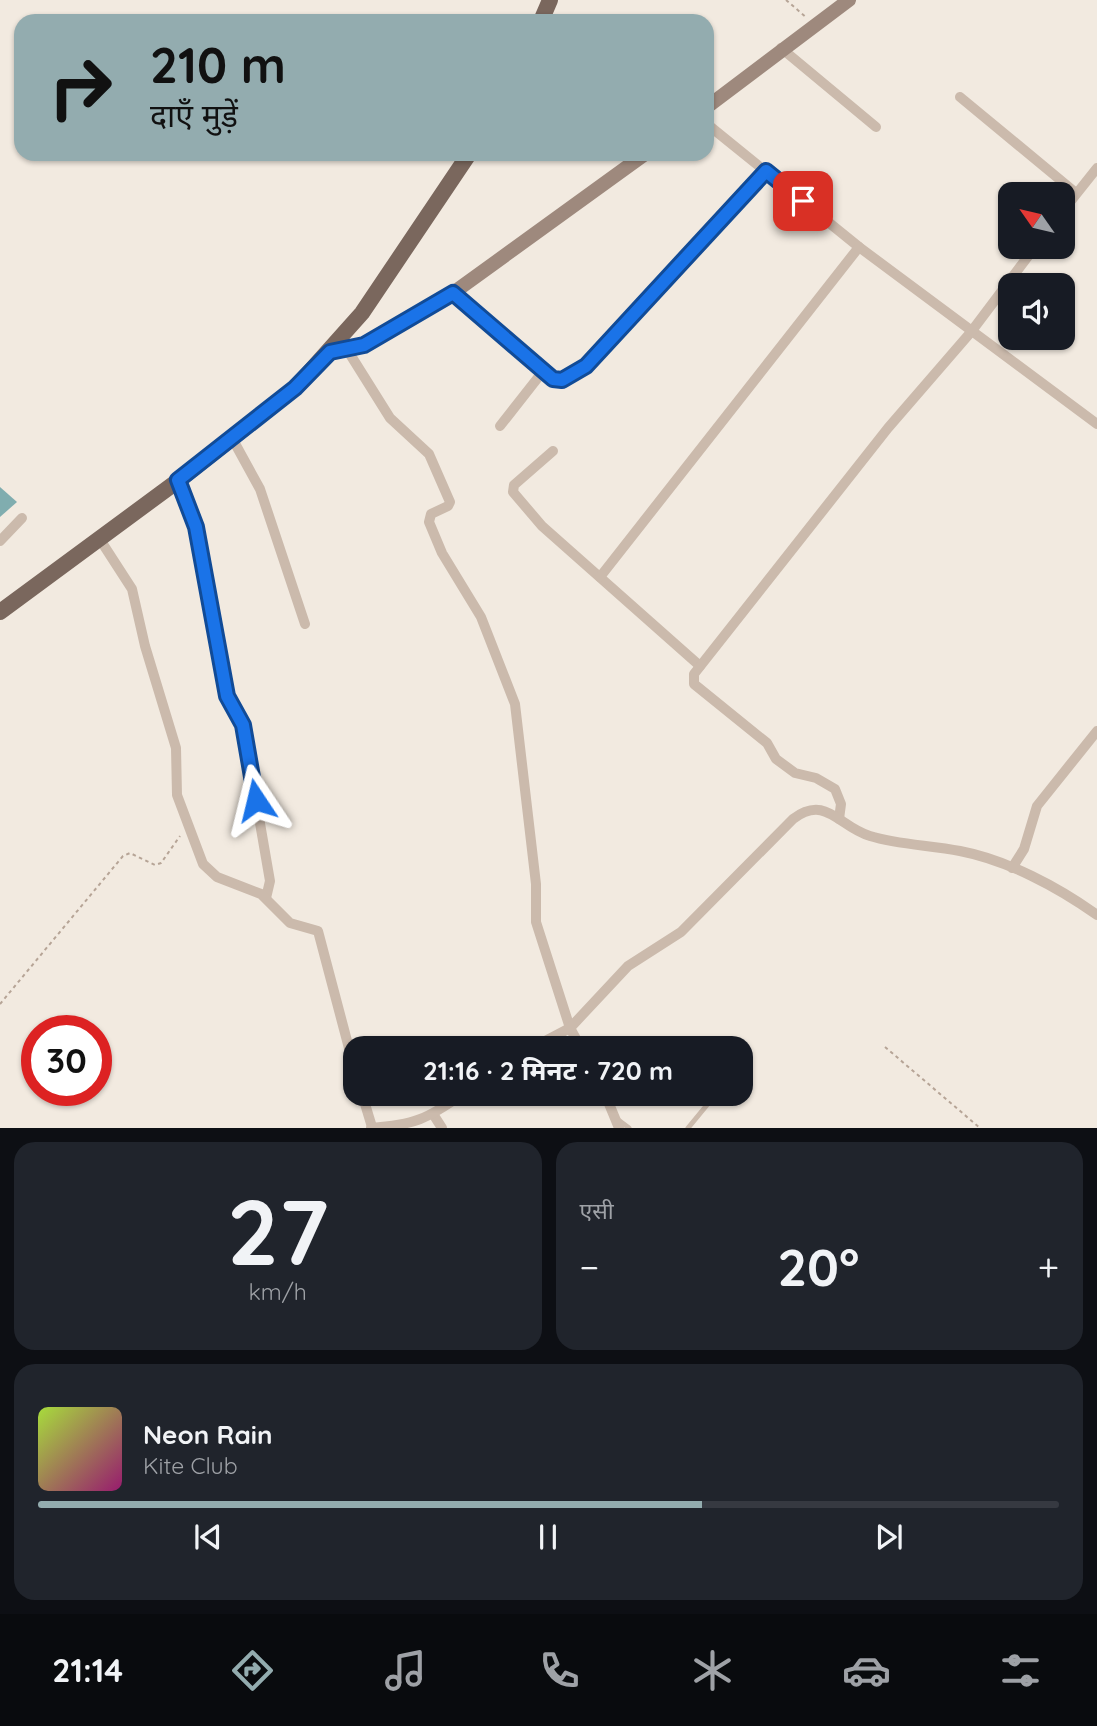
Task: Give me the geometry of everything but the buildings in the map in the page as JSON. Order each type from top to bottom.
[{"type":"main road","points":[[0,612],[178,480],[295,388],[330,352],[362,313],[464,161]]},
{"type":"street","points":[[714,101],[781,48],[849,0]]},
{"type":"street","points":[[781,48],[876,127]]},
{"type":"street","points":[[960,97],[1076,193],[1097,168]]},
{"type":"street","points":[[714,130],[859,247],[1097,424]]},
{"type":"street","points":[[330,352],[348,351],[364,345],[453,293],[635,161]]},
{"type":"street","points":[[453,293],[553,379],[562,380],[586,366],[766,171]]},
{"type":"street","points":[[600,577],[859,247]]},
{"type":"street","points":[[839,818],[841,804],[835,789],[817,778],[795,773],[776,759],[767,743],[694,684],[694,674],[888,428],[971,332],[1026,259]]},
{"type":"street","points":[[348,351],[390,418],[429,454],[450,502],[448,506],[431,514],[429,522],[442,553],[481,617],[515,704],[534,871],[536,922],[574,1036]]},
{"type":"street","points":[[500,426],[544,370]]},
{"type":"street","points":[[232,438],[260,489],[305,624]]},
{"type":"street","points":[[553,451],[514,485],[513,492],[536,521],[700,666]]},
{"type":"street","points":[[178,480],[196,527],[227,696],[243,725],[269,875],[266,898]]},
{"type":"street","points":[[0,541],[22,518]]},
{"type":"street","points":[[99,538],[132,589],[142,636],[176,748],[177,795],[203,864],[211,874],[256,891],[290,923],[313,927],[320,934],[346,1036]]},
{"type":"street","points":[[1012,868],[1024,849],[1037,806],[1072,758],[1097,731]]},
{"type":"street","points":[[555,1036],[570,1028],[628,966],[681,932],[793,819],[815,808],[839,818],[869,836],[964,852],[1012,868],[1097,915]]},
{"type":"street","points":[[365,1106],[371,1127],[400,1126],[433,1114],[445,1106]]},
{"type":"street","points":[[610,1106],[618,1123]]},
{"type":"street","points":[[433,1114],[442,1128]]},
{"type":"lane","points":[[688,1128],[706,1106]]},
{"type":"lane","points":[[618,1123],[629,1128]]},
{"type":"path","points":[[786,0],[815,24]]},
{"type":"path","points":[[0,1004],[123,856],[130,853],[155,864],[161,863],[188,825]]},
{"type":"path","points":[[885,1047],[980,1128]]},
{"type":"water","points":[[0,487],[17,502],[0,517]]},
{"type":"route","points":[[256,800],[243,725],[227,696],[196,527],[178,480],[295,388],[330,352],[348,351],[364,345],[453,293],[553,379],[562,380],[586,366],[619,333],[766,171],[803,201]]}]
